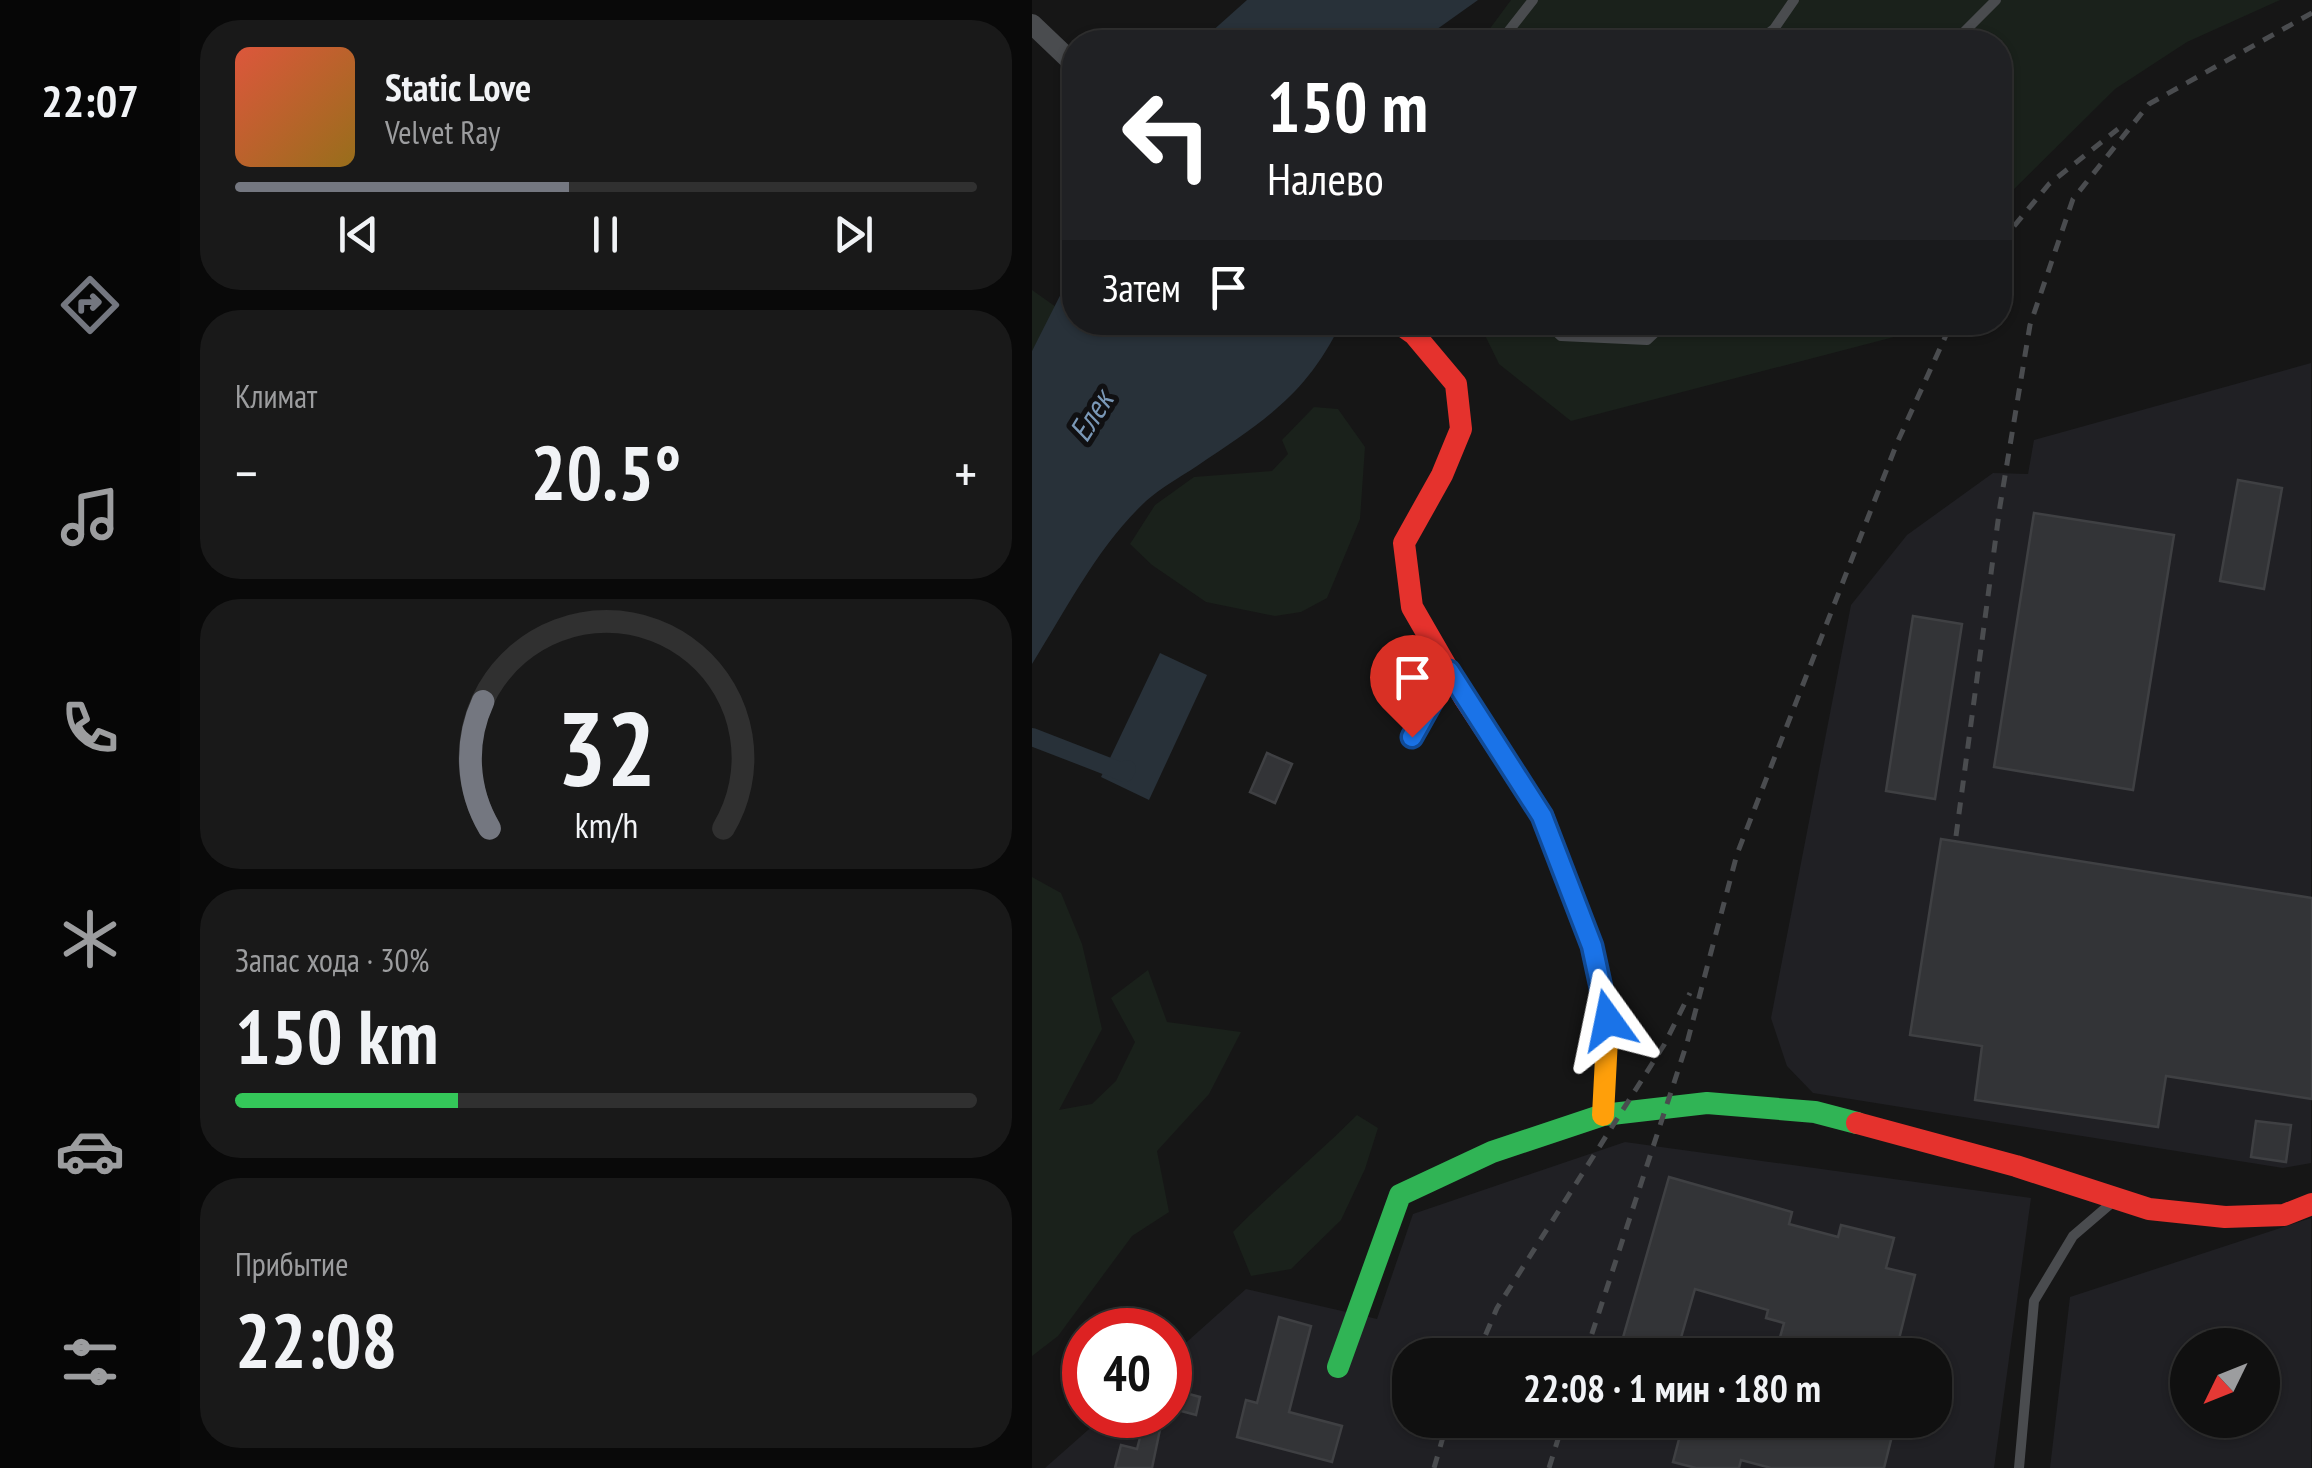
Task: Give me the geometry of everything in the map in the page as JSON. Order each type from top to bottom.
[{"type":"street","points":[[1032,24],[1062,53]]},
{"type":"street","points":[[1419,335],[1456,384],[1460,429],[1442,475],[1404,543],[1412,607],[1542,816],[1592,946],[1608,1020],[1603,1115]]},
{"type":"street","points":[[1338,1367],[1400,1194],[1492,1152],[1603,1115],[1707,1102],[1815,1112],[2016,1166],[2149,1208],[2225,1217],[2284,1215],[2312,1204]]},
{"type":"lane","points":[[1510,30],[1534,0]]},
{"type":"lane","points":[[1773,30],[1794,0]]},
{"type":"lane","points":[[1966,30],[1996,0]]},
{"type":"lane","points":[[1559,335],[1647,340],[1652,335]]},
{"type":"lane","points":[[1412,737],[1449,671]]},
{"type":"lane","points":[[2020,1468],[2034,1301],[2074,1236],[2116,1198]]},
{"type":"shaded area","points":[[1511,0],[2280,0],[2187,42],[2115,89],[2012,191],[2012,30],[1489,30]]},
{"type":"shaded area","points":[[1032,290],[1056,307],[1032,351]]},
{"type":"shaded area","points":[[1485,335],[1901,335],[1571,421],[1499,364]]},
{"type":"shaded area","points":[[2311,363],[2311,1163],[2283,1168],[1813,1093],[1787,1066],[1771,1018],[1851,605],[1907,535],[1993,473],[2028,474],[2034,440]]},
{"type":"shaded area","points":[[1314,407],[1338,409],[1365,447],[1360,519],[1327,598],[1301,612],[1275,616],[1206,602],[1152,565],[1130,544],[1155,505],[1194,477],[1272,471],[1288,454],[1282,440]]},
{"type":"shaded area","points":[[1032,877],[1061,893],[1082,944],[1102,1029],[1059,1110],[1092,1104],[1116,1081],[1135,1042],[1111,998],[1148,970],[1167,1022],[1241,1032],[1209,1094],[1157,1151],[1169,1212],[1132,1236],[1079,1308],[1062,1308],[1062,1331],[1032,1356]]},
{"type":"shaded area","points":[[1357,1115],[1378,1128],[1365,1169],[1341,1220],[1291,1269],[1251,1276],[1233,1232]]},
{"type":"shaded area","points":[[1625,1142],[2031,1198],[1994,1468],[1045,1468],[1079,1438],[1192,1438],[1192,1337],[1246,1289],[1377,1319],[1413,1214]]},
{"type":"shaded area","points":[[2311,1218],[2311,1468],[2050,1468],[2070,1297]]},
{"type":"water","points":[[1247,0],[1478,0],[1436,30],[1213,30]]},
{"type":"water","name":"Елек","points":[[1062,292],[1062,335],[1334,335],[1313,370],[1280,405],[1146,501],[1129,519],[1084,578],[1032,664],[1032,351]]},
{"type":"water","points":[[1160,653],[1207,675],[1149,800],[1101,777]]},
{"type":"building","points":[[2238,480],[2282,488],[2264,589],[2220,581]]},
{"type":"building","points":[[2034,513],[2174,535],[2133,790],[1994,767]]},
{"type":"building","points":[[1913,616],[1962,624],[1935,799],[1886,791]]},
{"type":"building","points":[[1267,753],[1292,764],[1275,803],[1250,792]]},
{"type":"building","points":[[1941,839],[2312,898],[2312,1099],[2166,1076],[2158,1127],[1975,1100],[1982,1046],[1910,1035]]},
{"type":"building","points":[[2256,1121],[2291,1125],[2286,1162],[2251,1157]]},
{"type":"building","points":[[1669,1177],[1792,1212],[1789,1224],[1838,1237],[1841,1225],[1894,1238],[1886,1268],[1915,1275],[1899,1338],[1780,1338],[1784,1323],[1766,1318],[1768,1310],[1695,1289],[1681,1338],[1623,1338]]},
{"type":"building","points":[[1279,1317],[1311,1326],[1289,1412],[1342,1426],[1332,1462],[1237,1437],[1246,1400],[1257,1403]]},
{"type":"building","points":[[1192,1395],[1200,1397],[1196,1415],[1192,1414]]},
{"type":"building","points":[[1140,1438],[1158,1438],[1152,1468],[1115,1468],[1121,1445],[1137,1449]]},
{"type":"building","points":[[1676,1438],[1892,1438],[1884,1468],[1771,1468],[1741,1460],[1739,1468],[1696,1468],[1673,1462],[1679,1439]]},
{"type":"waterway","points":[[1032,737],[1125,773],[1127,769]]},
{"type":"railway","points":[[1956,836],[2000,506],[2030,325],[2073,199],[2149,104],[2312,13]]},
{"type":"railway","points":[[2012,229],[2049,184],[2118,129]]},
{"type":"railway","points":[[1591,1338],[1687,1043],[1737,854],[1897,443],[1946,335]]},
{"type":"railway","points":[[1484,1338],[1497,1308],[1664,1045],[1690,993]]},
{"type":"railway","points":[[1434,1468],[1443,1438]]},
{"type":"railway","points":[[1549,1468],[1558,1438]]},
{"type":"traffic: fast","points":[[1338,1367],[1400,1195],[1492,1152],[1603,1115],[1707,1103],[1815,1112],[1857,1123]]},
{"type":"traffic: slow","points":[[1520,782],[1543,816],[1592,947],[1608,1020],[1603,1115]]},
{"type":"traffic: jam","points":[[1415,335],[1456,384],[1461,429],[1442,475],[1404,543],[1412,607],[1465,699],[1520,782]]},
{"type":"traffic: jam","points":[[1857,1123],[2016,1166],[2149,1209],[2225,1217],[2284,1215],[2312,1204]]},
{"type":"route","points":[[1412,737],[1449,671],[1542,816],[1592,946],[1608,1020]]}]
